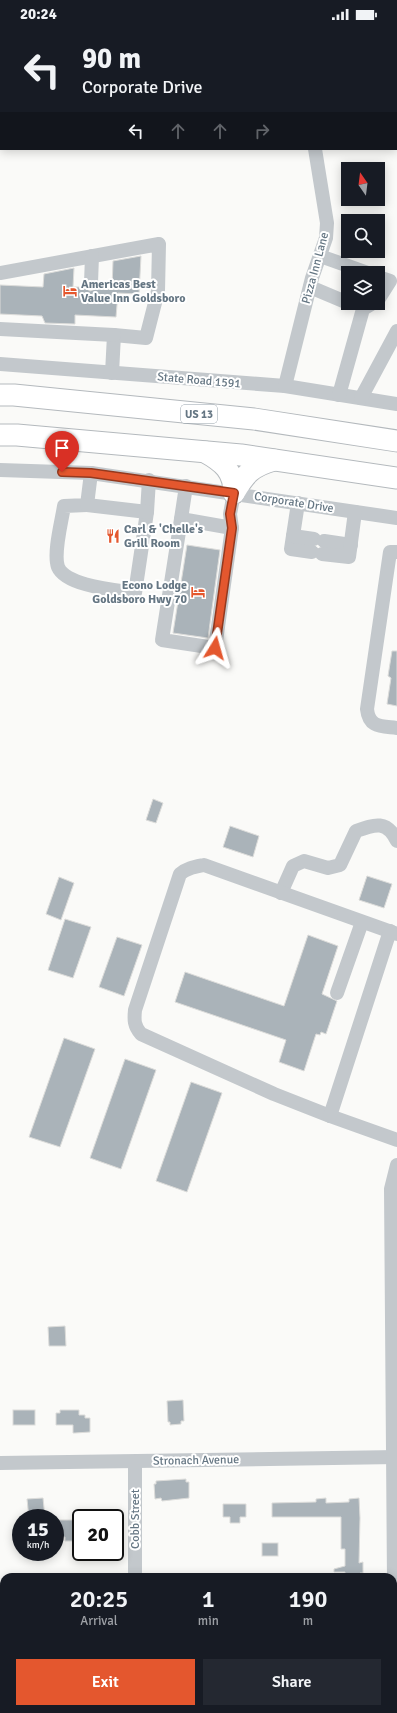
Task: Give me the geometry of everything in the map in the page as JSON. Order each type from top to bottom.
[{"type":"highway","name":"US 13","points":[[0,395],[254,419],[397,441]]},
{"type":"highway","points":[[0,435],[17,435],[205,452],[274,460],[397,478]]},
{"type":"highway","points":[[205,452],[218,460],[229,472],[234,483],[234,493]]},
{"type":"highway","points":[[234,493],[243,477],[251,470],[261,464],[274,460]]},
{"type":"street","name":"Pizza Inn Lane","points":[[285,386],[298,347],[300,325],[310,287],[326,238],[327,223],[315,150]]},
{"type":"street","points":[[0,273],[159,244],[158,291],[146,338],[0,329]]},
{"type":"street","points":[[91,283],[92,256]]},
{"type":"street","points":[[320,256],[348,266]]},
{"type":"street","points":[[385,279],[390,281],[385,289]]},
{"type":"street","points":[[310,287],[341,300]]},
{"type":"street","points":[[339,395],[367,310]]},
{"type":"street","points":[[361,398],[397,331]]},
{"type":"street","points":[[112,373],[114,335]]},
{"type":"street","name":"State Road 1591","points":[[0,364],[285,386],[397,404]]},
{"type":"street","name":"Corporate Drive","points":[[0,470],[91,473],[149,480],[397,518]]},
{"type":"street","points":[[87,505],[91,473]]},
{"type":"street","points":[[147,512],[87,505],[64,506],[56,549],[58,567],[67,577],[80,583],[135,593],[147,512],[149,480]]},
{"type":"street","points":[[186,486],[162,640],[215,648],[232,528],[230,514],[234,493]]},
{"type":"street","points":[[298,503],[291,549],[351,545],[355,512]]},
{"type":"street","points":[[181,519],[232,528]]},
{"type":"street","points":[[397,552],[390,552],[367,709],[371,722],[376,725],[397,728]]},
{"type":"street","points":[[281,893],[293,866],[304,861],[328,868],[340,865],[356,831],[369,826],[384,825],[392,831],[397,841]]},
{"type":"street","points":[[330,1116],[394,933],[204,865],[186,870],[180,874],[135,1010],[134,1021],[136,1028],[141,1034],[274,1094],[330,1116],[397,1140]]},
{"type":"street","points":[[337,993],[362,922]]},
{"type":"street","points":[[395,1573],[395,1457],[391,1189],[397,1165]]},
{"type":"street","name":"Stronach Avenue","points":[[0,1463],[395,1457]]},
{"type":"street","name":"Cobb Street","points":[[135,1573],[136,1462]]},
{"type":"building","name":"Americas Best Value Inn Goldsboro","points":[[141,256],[139,294],[118,293],[116,317],[75,315],[75,324],[45,323],[42,316],[0,314],[0,285],[43,287],[44,274],[74,268],[73,287],[84,287],[90,291],[98,288],[112,289],[113,261]]},
{"type":"building","name":"Econo Lodge Goldsboro Hwy 70","points":[[187,545],[220,550],[208,638],[173,633]]},
{"type":"building","points":[[392,651],[397,651],[397,706],[387,704],[391,678],[388,676]]},
{"type":"building","points":[[153,799],[163,803],[156,823],[146,820]]},
{"type":"building","points":[[230,826],[259,836],[253,857],[223,847]]},
{"type":"building","points":[[367,876],[392,884],[384,908],[359,900]]},
{"type":"building","points":[[59,877],[74,883],[61,920],[46,914]]},
{"type":"building","points":[[65,919],[91,927],[73,978],[48,970]]},
{"type":"building","points":[[308,935],[338,946],[322,994],[337,1001],[326,1034],[321,1032],[320,1035],[316,1034],[304,1071],[279,1062],[286,1040],[175,1002],[185,972],[284,1006]]},
{"type":"building","points":[[117,937],[142,945],[124,996],[99,987]]},
{"type":"building","points":[[64,1038],[95,1049],[60,1147],[29,1137]]},
{"type":"building","points":[[125,1059],[156,1070],[121,1169],[90,1158]]},
{"type":"building","points":[[191,1082],[222,1093],[187,1192],[156,1181]]},
{"type":"building","points":[[65,1326],[66,1346],[49,1346],[48,1327]]},
{"type":"building","points":[[183,1400],[184,1421],[181,1421],[181,1424],[170,1425],[170,1422],[168,1422],[167,1401]]},
{"type":"building","points":[[13,1410],[35,1410],[35,1425],[13,1425]]},
{"type":"building","points":[[60,1410],[79,1410],[79,1415],[85,1415],[85,1418],[90,1418],[90,1432],[73,1433],[73,1425],[56,1425],[56,1413],[60,1413]]},
{"type":"building","points":[[186,1479],[186,1482],[189,1482],[189,1498],[162,1501],[161,1498],[155,1499],[154,1484],[156,1484],[156,1481]]},
{"type":"building","points":[[43,1498],[44,1509],[28,1509],[27,1499]]},
{"type":"building","points":[[326,1498],[326,1503],[349,1502],[349,1499],[359,1498],[359,1563],[363,1562],[363,1573],[334,1572],[334,1569],[345,1566],[345,1549],[341,1549],[341,1517],[272,1517],[272,1503],[316,1502],[316,1499]]},
{"type":"building","points":[[223,1504],[246,1504],[246,1517],[240,1517],[240,1523],[230,1523],[230,1517],[223,1517]]},
{"type":"building","points":[[64,1520],[72,1520],[72,1541],[65,1541]]},
{"type":"building","points":[[262,1543],[278,1543],[278,1556],[262,1556]]},
{"type":"place","name":"Americas Best Value Inn Goldsboro","points":[[70,291]]},
{"type":"place","name":"Carl & 'Chelle's Grill Room","points":[[113,536]]},
{"type":"place","name":"Econo Lodge Goldsboro Hwy 70","points":[[198,592]]},
{"type":"route","points":[[62,472],[91,473],[149,480],[234,493],[230,514],[232,528],[215,648]]}]
